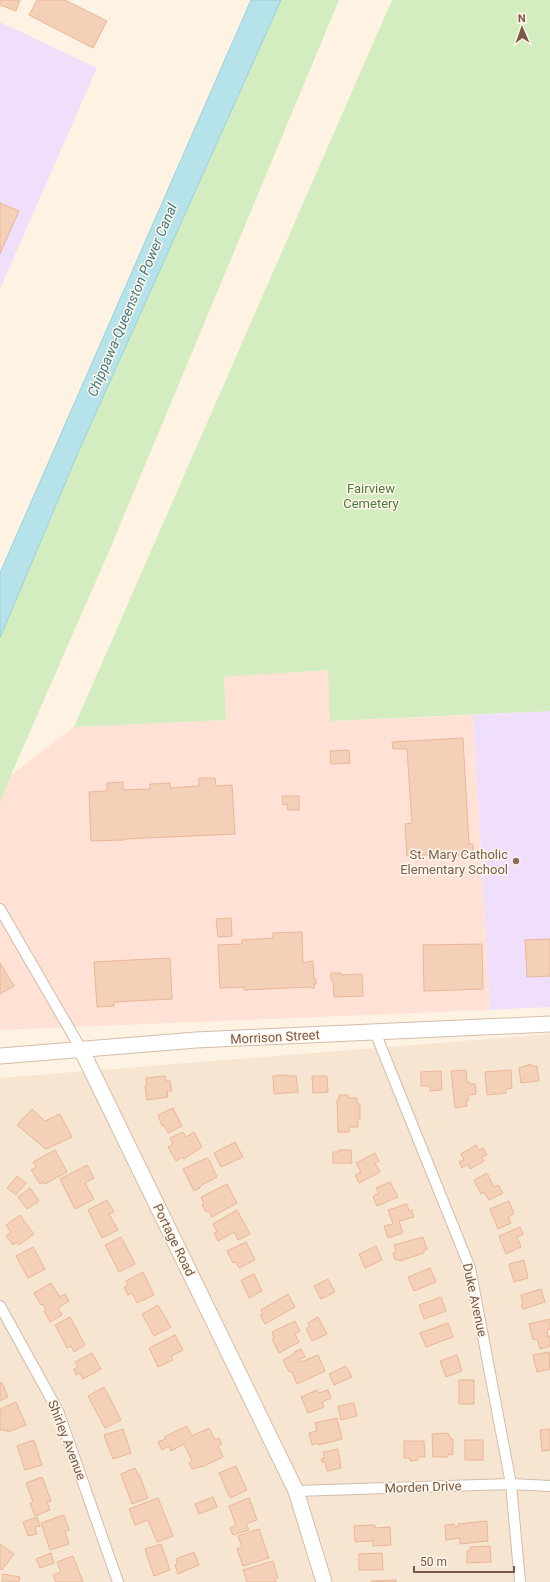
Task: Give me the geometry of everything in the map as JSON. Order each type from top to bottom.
[{"type":"street","name":"Portage Road","points":[[0,909],[81,1049],[296,1491],[324,1582]]},
{"type":"street","name":"Morrison Street","points":[[0,1056],[196,1040],[550,1024]]},
{"type":"street","name":"Duke Avenue","points":[[375,1032],[470,1268],[511,1484],[520,1582]]},
{"type":"street","name":"Shirley Avenue","points":[[0,1306],[58,1411],[118,1582]]},
{"type":"street","name":"Morden Drive","points":[[296,1491],[511,1484],[550,1486]]},
{"type":"shaded area","points":[[0,22],[97,68],[0,289]]},
{"type":"shaded area","points":[[328,670],[331,721],[473,715],[490,1010],[0,1030],[0,804],[11,775],[74,727],[226,720],[224,677]]},
{"type":"shaded area","name":"St. Mary Catholic Elementary School","points":[[550,711],[550,1007],[490,1010],[473,715]]},
{"type":"shaded area","points":[[550,1034],[550,1582],[0,1582],[0,1078]]},
{"type":"green space","points":[[273,0],[339,0],[110,549],[11,775],[0,804],[0,621]]},
{"type":"green space","name":"Fairview Cemetery","points":[[392,0],[550,0],[550,711],[330,721],[328,670],[224,677],[226,720],[74,727]]},
{"type":"water","name":"Chippawa-Queenston Power Canal","points":[[251,0],[281,0],[77,455],[0,638],[0,573]]},
{"type":"building","points":[[0,0],[20,0],[16,11],[0,5]]},
{"type":"building","points":[[37,0],[65,0],[107,21],[93,48],[29,15]]},
{"type":"building","points":[[0,203],[19,211],[0,254]]},
{"type":"building","points":[[463,738],[469,844],[473,844],[473,854],[407,856],[405,824],[412,823],[407,749],[393,749],[392,742]]},
{"type":"building","points":[[349,750],[350,763],[331,764],[330,751]]},
{"type":"building","points":[[199,778],[215,778],[216,786],[232,785],[235,834],[91,841],[89,792],[107,791],[107,783],[123,782],[123,790],[150,789],[150,784],[170,783],[170,788],[199,786]]},
{"type":"building","points":[[282,796],[299,796],[299,810],[288,810],[287,804],[283,805]]},
{"type":"building","points":[[231,918],[232,936],[218,937],[216,919]]},
{"type":"building","points":[[302,932],[303,963],[313,961],[314,979],[316,979],[314,988],[244,990],[244,987],[220,988],[218,945],[242,944],[242,940],[273,938],[273,933]]},
{"type":"building","points":[[550,939],[550,976],[527,977],[525,940]]},
{"type":"building","points":[[482,944],[483,989],[424,991],[423,945]]},
{"type":"building","points":[[170,958],[172,999],[114,1002],[114,1006],[97,1007],[94,962]]},
{"type":"building","points":[[0,963],[14,986],[0,994]]},
{"type":"building","points":[[331,973],[341,973],[341,975],[362,974],[363,996],[334,997]]},
{"type":"building","points":[[531,1064],[531,1066],[537,1066],[539,1081],[521,1083],[519,1068]]},
{"type":"building","points":[[466,1070],[467,1083],[470,1082],[470,1084],[475,1084],[476,1094],[468,1095],[468,1101],[466,1102],[467,1106],[455,1108],[451,1071]]},
{"type":"building","points":[[511,1070],[512,1088],[506,1089],[506,1093],[487,1095],[485,1072]]},
{"type":"building","points":[[441,1071],[442,1090],[430,1091],[430,1086],[421,1086],[421,1072]]},
{"type":"building","points":[[165,1076],[166,1081],[170,1081],[172,1091],[167,1091],[168,1097],[147,1100],[145,1086],[147,1085],[146,1078]]},
{"type":"building","points":[[273,1076],[296,1076],[298,1092],[274,1094]]},
{"type":"building","points":[[312,1076],[327,1076],[328,1092],[313,1093]]},
{"type":"building","points":[[339,1095],[348,1095],[348,1098],[357,1098],[357,1104],[360,1104],[360,1119],[358,1119],[358,1127],[349,1127],[349,1132],[338,1132],[337,1100],[339,1100]]},
{"type":"building","points":[[173,1108],[182,1126],[168,1133],[164,1125],[162,1126],[158,1115]]},
{"type":"building","points":[[32,1109],[45,1121],[60,1114],[72,1137],[46,1149],[17,1125]]},
{"type":"building","points":[[183,1132],[186,1137],[194,1132],[202,1147],[184,1159],[183,1157],[176,1161],[168,1147],[173,1144],[170,1138]]},
{"type":"building","points":[[235,1142],[243,1157],[221,1167],[214,1153]]},
{"type":"building","points":[[476,1145],[479,1150],[483,1148],[487,1155],[482,1157],[484,1161],[470,1169],[468,1164],[462,1168],[459,1162],[464,1160],[461,1154]]},
{"type":"building","points":[[55,1150],[67,1172],[45,1184],[44,1182],[40,1184],[31,1170],[36,1167],[33,1162]]},
{"type":"building","points":[[339,1150],[351,1150],[352,1163],[333,1163],[333,1152],[339,1152]]},
{"type":"building","points":[[375,1153],[379,1161],[375,1163],[380,1172],[359,1183],[355,1175],[361,1172],[356,1163]]},
{"type":"building","points":[[207,1158],[217,1177],[194,1191],[183,1169]]},
{"type":"building","points":[[87,1165],[94,1178],[85,1183],[94,1199],[75,1209],[60,1179]]},
{"type":"building","points":[[487,1173],[494,1187],[498,1185],[503,1193],[489,1200],[484,1192],[481,1194],[474,1180]]},
{"type":"building","points":[[17,1176],[26,1183],[16,1195],[7,1188]]},
{"type":"building","points":[[390,1182],[398,1197],[377,1206],[373,1196],[379,1193],[376,1188]]},
{"type":"building","points":[[227,1184],[237,1203],[212,1217],[209,1211],[206,1212],[202,1205],[204,1204],[201,1197]]},
{"type":"building","points":[[30,1188],[39,1201],[27,1209],[18,1197]]},
{"type":"building","points":[[107,1200],[114,1212],[109,1214],[118,1230],[102,1238],[88,1210]]},
{"type":"building","points":[[509,1201],[514,1214],[508,1217],[511,1223],[498,1229],[490,1209]]},
{"type":"building","points":[[407,1204],[409,1211],[412,1210],[414,1217],[399,1221],[403,1233],[388,1238],[384,1226],[393,1224],[388,1210]]},
{"type":"building","points":[[237,1210],[250,1234],[238,1240],[234,1232],[218,1241],[214,1233],[217,1232],[213,1224]]},
{"type":"building","points":[[20,1215],[34,1234],[19,1245],[17,1242],[13,1245],[6,1236],[11,1232],[6,1225]]},
{"type":"building","points":[[520,1227],[523,1234],[517,1237],[521,1247],[506,1254],[499,1236]]},
{"type":"building","points":[[121,1237],[135,1264],[119,1272],[105,1245]]},
{"type":"building","points":[[423,1237],[427,1249],[424,1250],[424,1253],[399,1261],[398,1259],[395,1260],[393,1253],[396,1252],[394,1245]]},
{"type":"building","points":[[246,1242],[255,1260],[239,1268],[236,1262],[233,1263],[227,1251]]},
{"type":"building","points":[[376,1246],[382,1260],[365,1268],[359,1254]]},
{"type":"building","points":[[33,1247],[45,1269],[28,1278],[16,1256]]},
{"type":"building","points":[[524,1260],[528,1278],[514,1282],[509,1264]]},
{"type":"building","points":[[430,1268],[436,1282],[414,1291],[408,1277]]},
{"type":"building","points":[[143,1272],[154,1295],[137,1303],[132,1293],[128,1295],[124,1287],[128,1285],[126,1281]]},
{"type":"building","points":[[254,1274],[262,1291],[249,1298],[241,1280]]},
{"type":"building","points":[[328,1279],[335,1292],[321,1299],[314,1286]]},
{"type":"building","points":[[51,1283],[60,1297],[65,1294],[69,1301],[58,1308],[62,1315],[50,1322],[44,1311],[46,1310],[43,1304],[41,1305],[34,1293]]},
{"type":"building","points":[[541,1289],[545,1302],[523,1309],[521,1305],[523,1304],[521,1295]]},
{"type":"building","points":[[288,1294],[295,1307],[265,1324],[260,1315],[263,1314],[261,1310]]},
{"type":"building","points":[[441,1297],[446,1311],[424,1319],[419,1305]]},
{"type":"building","points":[[158,1305],[171,1327],[154,1336],[142,1314]]},
{"type":"building","points":[[70,1317],[85,1345],[74,1352],[71,1346],[67,1348],[55,1325]]},
{"type":"building","points":[[318,1317],[327,1334],[312,1341],[306,1329],[310,1326],[308,1323]]},
{"type":"building","points":[[550,1319],[550,1329],[547,1330],[548,1337],[550,1336],[550,1346],[540,1349],[537,1339],[533,1340],[529,1324]]},
{"type":"building","points":[[295,1321],[300,1331],[295,1334],[299,1342],[279,1353],[272,1339],[274,1338],[272,1332]]},
{"type":"building","points":[[448,1323],[453,1337],[426,1347],[420,1333]]},
{"type":"building","points":[[175,1335],[183,1350],[171,1356],[173,1360],[158,1367],[149,1348]]},
{"type":"building","points":[[301,1349],[305,1357],[299,1359],[301,1362],[318,1355],[325,1371],[297,1384],[292,1372],[289,1372],[283,1360]]},
{"type":"building","points":[[549,1352],[550,1369],[537,1372],[533,1355]]},
{"type":"building","points":[[92,1353],[101,1369],[83,1379],[80,1373],[76,1375],[74,1369],[78,1367],[75,1362]]},
{"type":"building","points":[[457,1355],[462,1371],[446,1377],[440,1361]]},
{"type":"building","points":[[346,1366],[352,1377],[334,1385],[329,1374]]},
{"type":"building","points":[[459,1380],[474,1380],[474,1404],[459,1404]]},
{"type":"building","points":[[0,1383],[2,1383],[8,1397],[0,1401]]},
{"type":"building","points":[[104,1387],[121,1420],[105,1428],[88,1396]]},
{"type":"building","points":[[317,1390],[319,1393],[328,1390],[331,1398],[322,1402],[324,1407],[308,1413],[301,1397]]},
{"type":"building","points":[[16,1402],[26,1425],[8,1432],[7,1430],[4,1431],[3,1429],[0,1430],[0,1409]]},
{"type":"building","points":[[354,1403],[357,1416],[341,1420],[338,1406]]},
{"type":"building","points":[[337,1418],[342,1439],[312,1445],[309,1433],[317,1431],[315,1423]]},
{"type":"building","points":[[187,1426],[192,1436],[209,1428],[215,1440],[219,1438],[222,1444],[218,1446],[223,1457],[204,1466],[192,1469],[189,1463],[192,1461],[184,1444],[171,1451],[169,1446],[162,1450],[158,1442],[165,1439],[164,1437]]},
{"type":"building","points":[[123,1429],[131,1453],[113,1459],[104,1435]]},
{"type":"building","points":[[550,1429],[550,1450],[542,1451],[540,1430]]},
{"type":"building","points":[[448,1433],[451,1439],[453,1439],[453,1455],[448,1454],[448,1457],[433,1457],[432,1434]]},
{"type":"building","points":[[34,1440],[42,1465],[25,1470],[17,1446]]},
{"type":"building","points":[[465,1440],[483,1440],[483,1460],[465,1460]]},
{"type":"building","points":[[404,1441],[424,1441],[425,1457],[418,1457],[418,1460],[410,1461],[410,1458],[404,1458]]},
{"type":"building","points":[[338,1449],[341,1468],[327,1471],[325,1462],[322,1462],[321,1459],[324,1458],[323,1452]]},
{"type":"building","points":[[236,1466],[247,1490],[230,1498],[219,1473]]},
{"type":"building","points":[[135,1468],[138,1475],[139,1474],[148,1498],[132,1504],[121,1474]]},
{"type":"building","points":[[42,1477],[51,1501],[47,1502],[50,1510],[35,1516],[30,1503],[33,1502],[26,1483]]},
{"type":"building","points":[[213,1497],[217,1507],[199,1514],[195,1504]]},
{"type":"building","points":[[158,1498],[173,1536],[157,1542],[148,1520],[135,1525],[129,1509]]},
{"type":"building","points":[[249,1498],[257,1520],[246,1524],[249,1530],[233,1535],[230,1528],[236,1525],[229,1506]]},
{"type":"building","points":[[64,1515],[69,1530],[65,1531],[69,1544],[50,1550],[41,1523]]},
{"type":"building","points":[[37,1517],[40,1526],[35,1527],[37,1534],[28,1536],[23,1522]]},
{"type":"building","points":[[487,1521],[488,1541],[460,1544],[460,1538],[446,1540],[445,1525],[454,1524],[455,1527],[459,1526],[458,1524]]},
{"type":"building","points":[[375,1525],[375,1528],[390,1527],[391,1545],[373,1546],[373,1541],[355,1542],[354,1526]]},
{"type":"building","points":[[259,1529],[269,1558],[243,1566],[237,1549],[242,1547],[238,1536]]},
{"type":"building","points":[[0,1544],[14,1554],[2,1570],[0,1569]]},
{"type":"building","points":[[161,1544],[170,1570],[154,1576],[145,1549]]},
{"type":"building","points":[[490,1546],[491,1562],[467,1563],[467,1551],[470,1551],[470,1547]]},
{"type":"building","points":[[194,1552],[199,1565],[178,1574],[175,1565],[177,1564],[176,1559]]},
{"type":"building","points":[[51,1553],[54,1563],[40,1568],[36,1559]]},
{"type":"building","points":[[382,1553],[383,1570],[359,1570],[359,1554]]},
{"type":"building","points":[[73,1556],[83,1582],[56,1582],[53,1575],[61,1572],[57,1562]]},
{"type":"building","points":[[273,1561],[278,1578],[275,1579],[276,1582],[247,1582],[243,1570]]},
{"type":"building","points":[[3,1574],[20,1577],[19,1582],[2,1582]]},
{"type":"building","points":[[396,1580],[396,1582],[371,1582],[371,1581]]},
{"type":"place","name":"St. Mary Catholic Elementary School","points":[[516,861]]}]
